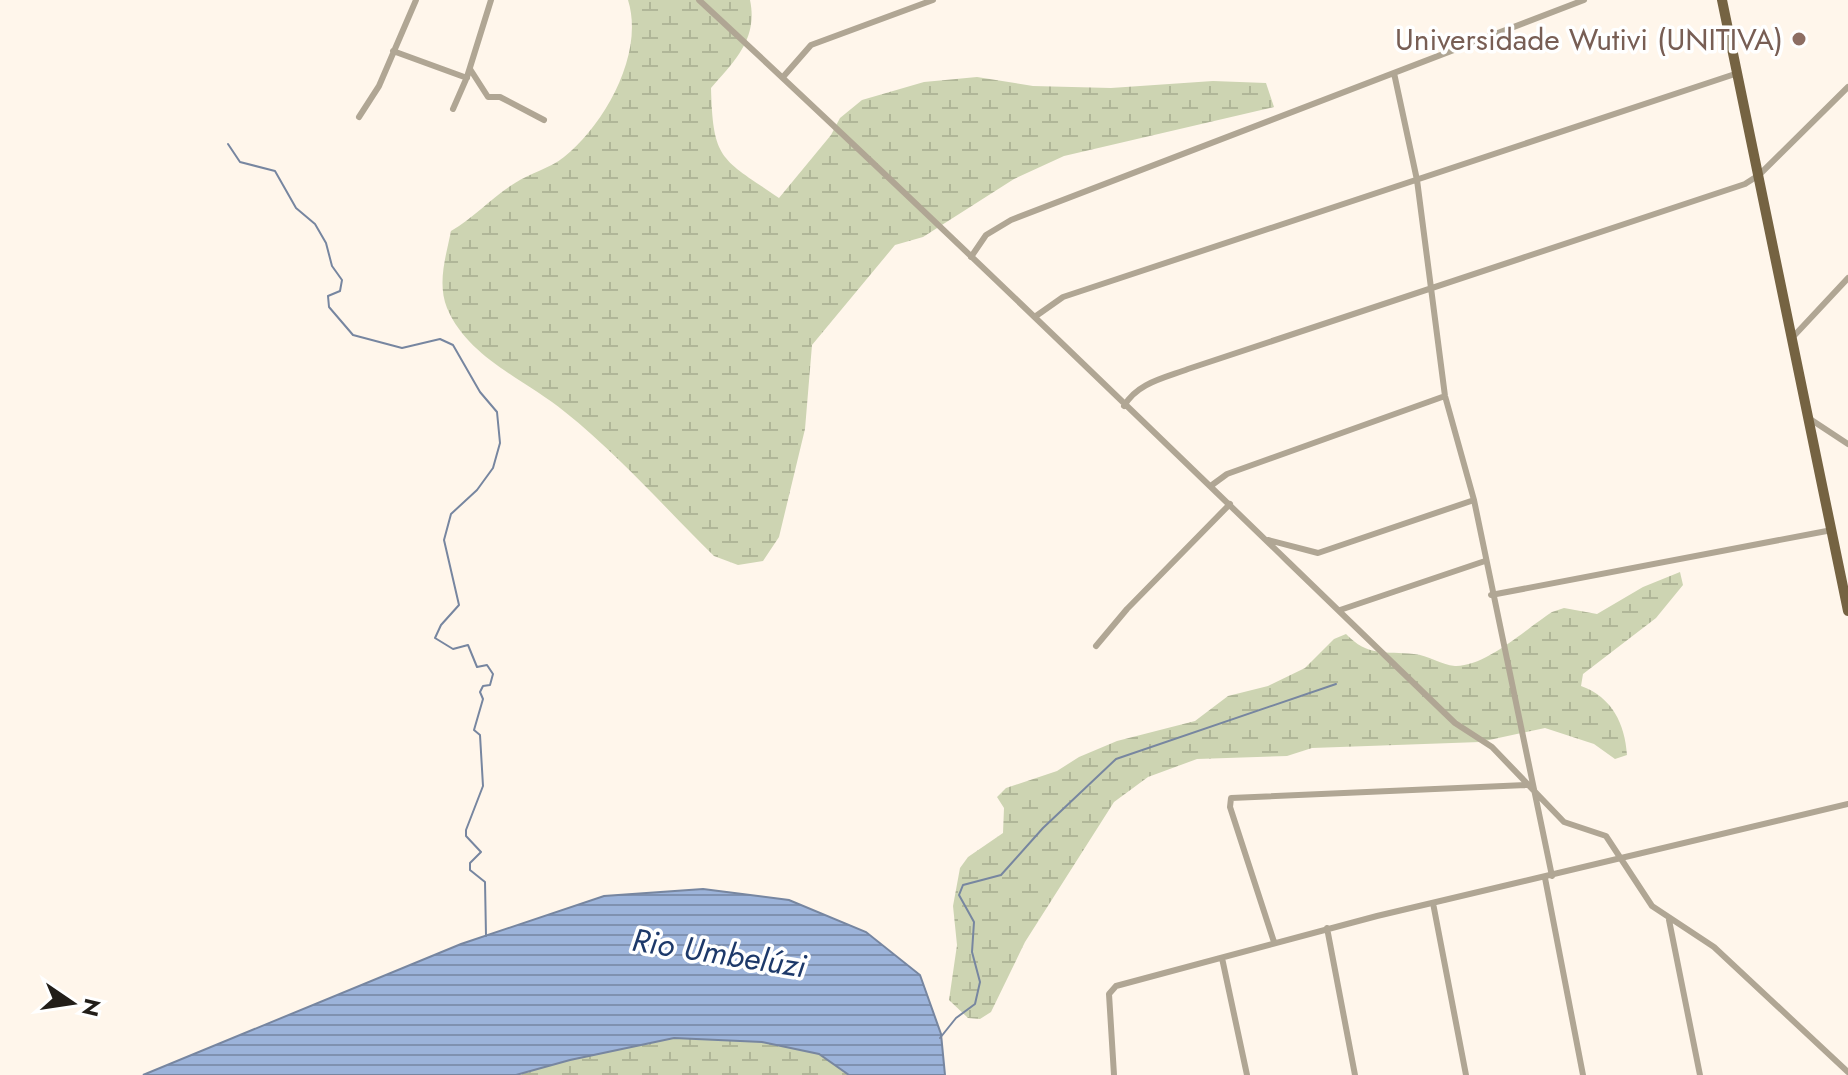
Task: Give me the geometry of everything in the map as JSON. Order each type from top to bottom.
[{"type":"main road","points":[[1722,0],[1848,611]]},
{"type":"street","points":[[359,117],[375,94],[416,0]]},
{"type":"street","points":[[453,109],[467,78],[490,1],[479,0]]},
{"type":"street","points":[[699,0],[1036,316],[1124,406],[1212,485],[1455,723],[1492,747],[1564,822],[1606,836],[1644,896],[1669,920],[1714,947],[1848,1072]]},
{"type":"street","points":[[783,77],[811,45],[933,0]]},
{"type":"street","points":[[971,257],[986,235],[1011,220],[1584,0]]},
{"type":"street","points":[[393,51],[467,78]]},
{"type":"street","points":[[470,69],[488,97],[500,97],[544,120]]},
{"type":"street","points":[[1394,73],[1417,180],[1432,290],[1435,342],[1445,396],[1474,500],[1491,595],[1536,795],[1583,1075]]},
{"type":"street","points":[[1036,316],[1063,297],[1738,73]]},
{"type":"street","points":[[1124,406],[1144,385],[1721,193],[1759,175],[1848,87]]},
{"type":"street","points":[[1792,338],[1848,278]]},
{"type":"street","points":[[1212,485],[1227,474],[1445,396]]},
{"type":"street","points":[[1810,419],[1848,444]]},
{"type":"street","points":[[1265,539],[1318,553],[1474,500]]},
{"type":"street","points":[[1096,646],[1127,609],[1230,504]]},
{"type":"street","points":[[1491,595],[1832,530]]},
{"type":"street","points":[[1340,610],[1485,561]]},
{"type":"street","points":[[1274,942],[1230,807],[1231,798],[1526,785]]},
{"type":"street","points":[[1114,1075],[1110,989],[1327,928],[1848,804]]},
{"type":"street","points":[[1433,903],[1466,1075]]},
{"type":"street","points":[[1669,920],[1700,1075]]},
{"type":"street","points":[[1327,928],[1355,1075]]},
{"type":"street","points":[[1222,958],[1247,1075]]},
{"type":"green space","points":[[628,0],[750,0],[752,14],[748,37],[736,58],[711,88],[714,130],[718,144],[733,165],[779,198],[831,135],[840,118],[862,100],[924,82],[977,77],[1033,86],[1111,88],[1213,81],[1266,83],[1274,107],[1064,156],[1014,179],[923,237],[895,245],[812,345],[805,429],[779,537],[763,561],[738,565],[714,556],[585,428],[483,354],[456,326],[444,299],[443,270],[451,231],[515,183],[564,157],[593,127],[606,108],[626,65],[631,43],[632,21]]},
{"type":"green space","points":[[1680,572],[1683,585],[1656,618],[1583,674],[1581,686],[1609,704],[1620,722],[1627,755],[1615,759],[1594,744],[1545,728],[1480,742],[1312,748],[1287,756],[1197,759],[1148,777],[1114,802],[1025,942],[991,1012],[980,1019],[968,1018],[949,1000],[957,945],[953,906],[960,868],[968,857],[1003,833],[1004,808],[997,797],[1006,788],[1057,771],[1079,757],[1117,741],[1195,721],[1228,696],[1268,686],[1305,668],[1334,639],[1346,634],[1370,650],[1419,655],[1455,666],[1467,665],[1493,654],[1552,612],[1564,608],[1597,614],[1643,587]]},
{"type":"green space","points":[[674,1038],[762,1042],[819,1054],[849,1075],[516,1075]]},
{"type":"water","name":"Rio Umbelúzi","points":[[703,889],[789,900],[866,932],[920,975],[941,1034],[945,1075],[849,1075],[819,1054],[762,1042],[674,1038],[516,1075],[143,1075],[461,944],[604,896]]},
{"type":"waterway","points":[[228,144],[240,162],[275,171],[296,208],[315,224],[326,243],[332,266],[342,280],[340,291],[328,296],[329,307],[353,335],[402,348],[440,339],[453,345],[480,392],[497,412],[500,443],[493,468],[477,490],[451,514],[444,540],[459,605],[441,625],[435,638],[453,649],[468,645],[477,667],[487,665],[493,674],[490,685],[483,686],[480,692],[483,699],[474,730],[480,735],[483,786],[466,830],[466,836],[481,852],[470,863],[470,870],[485,882],[486,936]]},
{"type":"waterway","points":[[940,1038],[956,1018],[975,1004],[980,982],[972,952],[974,922],[959,895],[963,885],[1001,875],[1043,828],[1116,759],[1336,684]]},
{"type":"place","name":"Universidade Wutivi (UNITIVA)","points":[[1799,39]]}]
